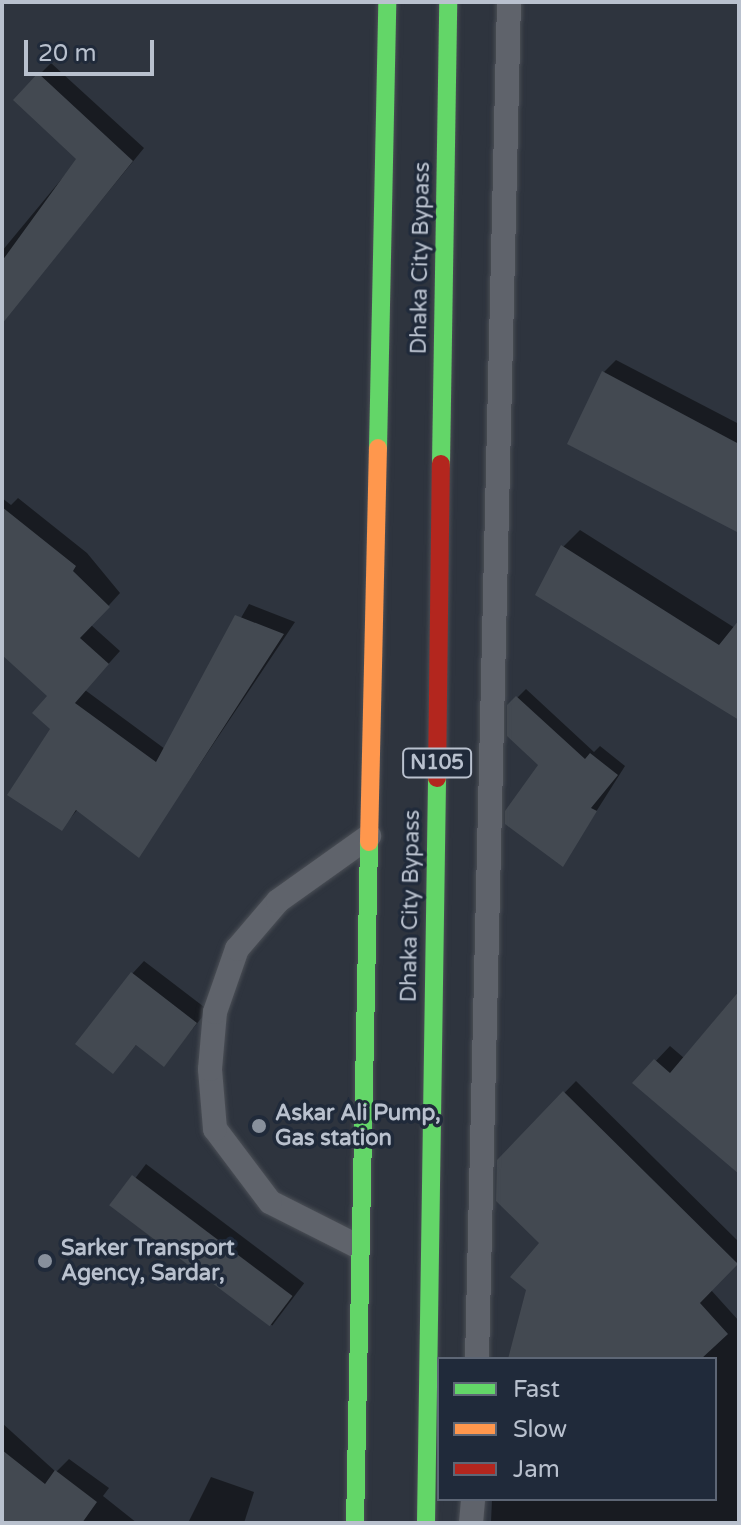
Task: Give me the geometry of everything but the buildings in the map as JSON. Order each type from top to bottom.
[{"type":"highway","points":[[355,1523],[357,1246],[387,2]]},
{"type":"highway","name":"Dhaka City Bypass","points":[[426,1523],[448,2]]},
{"type":"lane","points":[[477,1357],[509,2]]},
{"type":"lane","points":[[357,1246],[270,1202],[215,1129],[210,1069],[215,1012],[237,949],[278,901],[369,836]]},
{"type":"lane","points":[[471,1523],[473,1501]]},
{"type":"traffic: fast","points":[[378,448],[387,2]]},
{"type":"traffic: fast","points":[[441,464],[448,2]]},
{"type":"traffic: fast","points":[[426,1523],[437,778]]},
{"type":"traffic: fast","points":[[355,1523],[369,842]]},
{"type":"traffic: slow","points":[[369,842],[378,448]]},
{"type":"traffic: jam","points":[[437,778],[441,464]]},
{"type":"place","name":"Askar Ali Pump, Gas station","points":[[259,1126]]},
{"type":"place","name":"Sarker Transport Agency, Sardar,","points":[[45,1261]]}]
